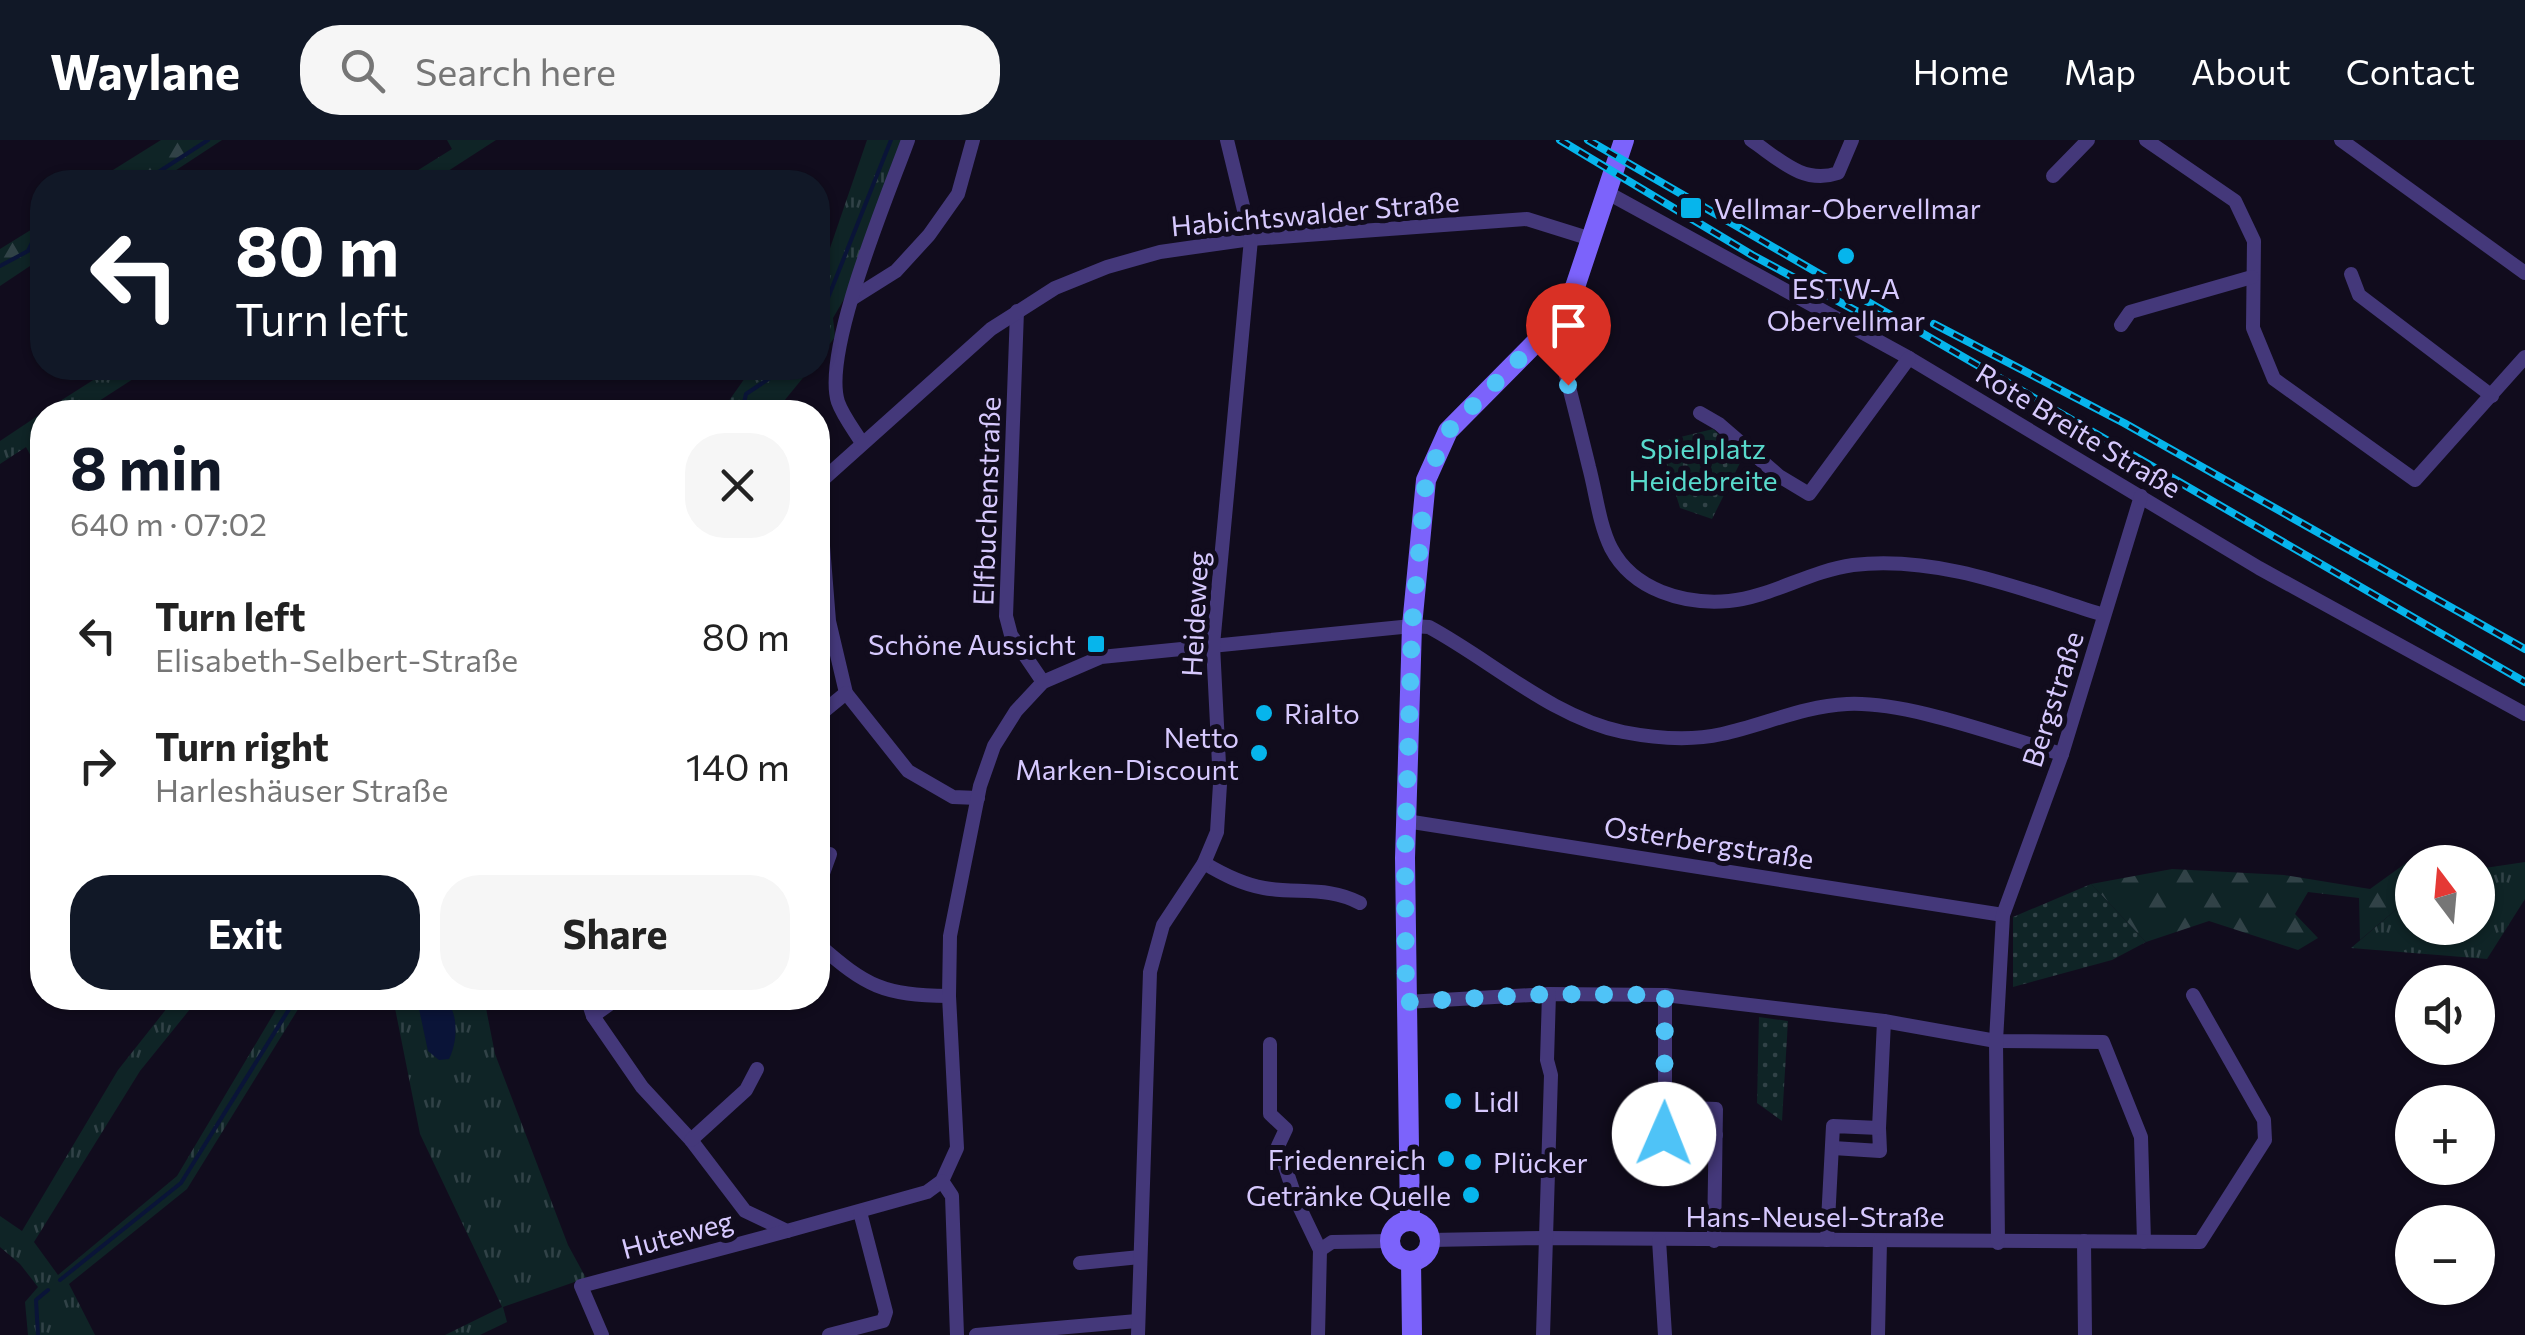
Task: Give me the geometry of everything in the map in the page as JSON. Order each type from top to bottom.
[{"type":"main road","points":[[1410,1221],[1406,821],[1412,626],[1426,480],[1448,431],[1546,332],[1575,287],[1624,140]]},
{"type":"main road","points":[[1410,1221],[1424,1226],[1430,1240],[1425,1254],[1408,1260],[1393,1251],[1390,1241],[1396,1227],[1410,1221]]},
{"type":"main road","points":[[1408,1260],[1412,1335]]},
{"type":"street","points":[[862,443],[838,402],[835,364],[852,298],[908,140]]},
{"type":"street","points":[[852,298],[896,272],[929,234],[958,194],[973,140]]},
{"type":"street","name":"Heideweg","points":[[1137,1328],[1150,972],[1163,925],[1204,863],[1217,832],[1220,784],[1213,645],[1252,240],[1227,140]]},
{"type":"street","points":[[1751,140],[1804,175],[1822,178],[1838,173],[1852,140]]},
{"type":"street","points":[[2053,176],[2088,140]]},
{"type":"street","points":[[2146,140],[2235,201],[2254,242],[2253,328],[2274,379],[2415,480],[2525,357]]},
{"type":"street","points":[[2341,140],[2525,273]]},
{"type":"street","name":"Rote Breite Straße","points":[[1608,186],[1909,358],[2258,568],[2525,714]]},
{"type":"street","name":"Habichtswalder Straße","points":[[830,473],[991,329],[1055,288],[1108,267],[1160,252],[1252,240],[1527,219],[1592,240]]},
{"type":"street","points":[[2351,274],[2358,295],[2492,396]]},
{"type":"street","points":[[2121,326],[2130,312],[2252,277]]},
{"type":"street","name":"Elfbuchenstraße","points":[[1017,311],[1006,616],[1011,636],[1043,682]]},
{"type":"street","points":[[1546,332],[1561,357],[1611,548],[1632,576],[1666,595],[1729,601],[1813,574],[1898,563],[1967,573],[2104,615]]},
{"type":"street","points":[[1700,412],[1779,476],[1809,494],[1909,358]]},
{"type":"street","name":"Bergstraße","points":[[1998,1243],[1996,1041],[2003,914],[2062,754],[2140,496]]},
{"type":"street","points":[[830,626],[846,693],[908,771],[953,796],[978,798]]},
{"type":"street","points":[[591,1010],[642,1087],[690,1140],[744,1211],[787,1231],[927,1192],[942,1181],[956,1148],[950,936],[978,798],[994,746],[1016,711],[1043,682],[1102,656],[1412,626],[1429,628],[1563,709],[1621,732],[1695,738],[1818,706],[1852,704],[1892,706],[2062,754]]},
{"type":"street","points":[[830,706],[846,693]]},
{"type":"street","name":"Osterbergstraße","points":[[1406,821],[2003,914]]},
{"type":"street","points":[[1204,863],[1231,879],[1268,889],[1321,889],[1360,903]]},
{"type":"street","points":[[830,955],[856,978],[904,995],[949,996]]},
{"type":"street","points":[[1406,1002],[1549,994],[1665,995],[1884,1021],[1996,1041],[2103,1042],[2141,1137],[2144,1242]]},
{"type":"street","points":[[1544,1335],[1552,1075],[1546,1060],[1549,994]]},
{"type":"street","points":[[1665,995],[1664,1134],[1716,1135]]},
{"type":"street","name":"Hans-Neusel-Straße","points":[[1430,1240],[2200,1242],[2265,1140],[2264,1120],[2193,995]]},
{"type":"street","points":[[593,1016],[601,1010]]},
{"type":"street","points":[[1833,1148],[1880,1151],[1884,1021]]},
{"type":"street","points":[[1270,1044],[1270,1114],[1286,1129],[1278,1146],[1297,1202],[1320,1250],[1318,1335]]},
{"type":"street","points":[[690,1140],[746,1090],[757,1069]]},
{"type":"street","points":[[1664,1107],[1716,1109],[1714,1241]]},
{"type":"street","points":[[1827,1240],[1833,1126],[1879,1128]]},
{"type":"street","points":[[942,1181],[952,1196],[957,1335]]},
{"type":"street","points":[[829,1335],[883,1322],[886,1312],[860,1212]]},
{"type":"street","name":"Huteweg","points":[[602,1335],[581,1286],[787,1231]]},
{"type":"street","points":[[1660,1240],[1665,1335]]},
{"type":"street","points":[[1320,1250],[1332,1242],[1390,1241]]},
{"type":"street","points":[[1878,1335],[1880,1241]]},
{"type":"street","points":[[2084,1241],[2086,1335]]},
{"type":"street","points":[[1080,1262],[1140,1256]]},
{"type":"street","points":[[976,1335],[1137,1328]]},
{"type":"green space","points":[[161,140],[222,140],[176,170],[113,170]]},
{"type":"green space","points":[[447,140],[496,140],[450,170],[418,170],[452,149]]},
{"type":"green space","points":[[867,140],[901,140],[847,294],[833,318],[835,337],[830,343],[830,248]]},
{"type":"green space","points":[[30,230],[30,266],[0,286],[0,249]]},
{"type":"green space","points":[[93,380],[131,380],[101,400],[62,400]]},
{"type":"green space","points":[[744,380],[801,380],[785,400],[729,400]]},
{"type":"green space","points":[[30,421],[30,454],[26,447],[0,464],[0,441]]},
{"type":"green space","name":"Spielplatz Heidebreite","points":[[1713,429],[1743,457],[1712,519],[1680,508],[1660,442]]},
{"type":"green space","points":[[2525,862],[2525,899],[2487,959],[2351,948],[2395,910],[2395,945],[2495,945],[2495,866]]},
{"type":"green space","points":[[2172,869],[2284,875],[2370,889],[2395,871],[2395,910],[2360,940],[2359,898],[2308,892],[2295,914],[2318,938],[2298,950],[2209,921],[2146,942],[2091,884]]},
{"type":"green space","points":[[2091,884],[2146,942],[2112,960],[2013,987],[2013,917]]},
{"type":"green space","points":[[166,1010],[189,1010],[140,1071],[34,1242],[58,1275],[177,1176],[276,1010],[298,1010],[187,1189],[69,1284],[95,1335],[28,1335],[25,1302],[38,1287],[0,1247],[0,1216],[22,1231],[118,1070]]},
{"type":"green space","points":[[395,1010],[486,1010],[495,1054],[568,1245],[586,1278],[503,1307],[507,1322],[480,1335],[445,1335],[502,1307],[420,1134]]},
{"type":"green space","points":[[1759,1017],[1788,1021],[1782,1121],[1757,1103]]},
{"type":"water","points":[[419,1010],[452,1010],[455,1035],[449,1059],[439,1060],[428,1051]]},
{"type":"waterway","points":[[162,170],[208,140]]},
{"type":"waterway","points":[[830,293],[891,140]]},
{"type":"waterway","points":[[0,266],[30,247]]},
{"type":"waterway","points":[[745,400],[746,394],[767,380]]},
{"type":"waterway","points":[[60,1280],[181,1183],[289,1010]]},
{"type":"waterway","points":[[38,1335],[36,1300],[48,1290]]},
{"type":"railway","points":[[1560,140],[1752,255],[1862,314]]},
{"type":"railway","points":[[1588,140],[2525,682]]},
{"type":"railway","points":[[1934,324],[2124,423],[2525,649]]},
{"type":"place","name":"Vellmar-Obervellmar","points":[[1691,208]]},
{"type":"place","name":"ESTW-A Obervellmar","points":[[1846,256]]},
{"type":"place","name":"Schöne Aussicht","points":[[1096,644]]},
{"type":"place","name":"Rialto","points":[[1264,713]]},
{"type":"place","name":"Netto Marken-Discount","points":[[1259,753]]},
{"type":"place","name":"Lidl","points":[[1453,1101]]},
{"type":"place","name":"Friedenreich","points":[[1446,1159]]},
{"type":"place","name":"Plücker","points":[[1473,1162]]},
{"type":"place","name":"Getränke Quelle","points":[[1471,1195]]},
{"type":"route","points":[[1568,385],[1561,357],[1546,332],[1448,431],[1426,480],[1412,626],[1405,858],[1406,1002],[1549,994],[1665,995],[1664,1134]]}]
